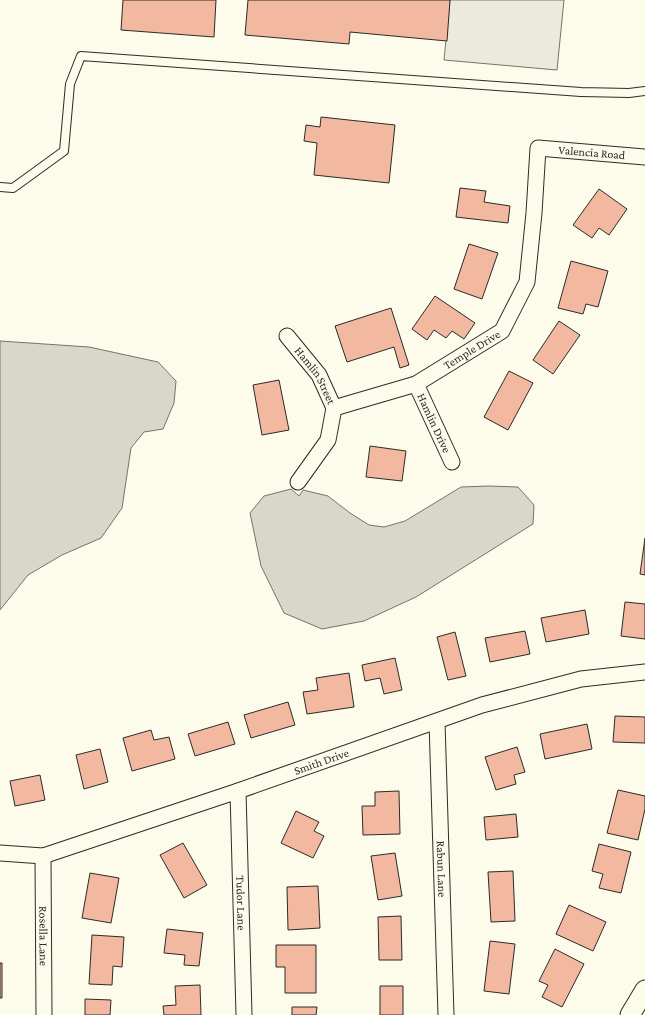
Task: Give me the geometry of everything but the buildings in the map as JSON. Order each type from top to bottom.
[{"type":"street","name":"Valencia Road","points":[[538,148],[645,157]]},
{"type":"street","name":"Temple Drive","points":[[334,408],[416,384],[502,331],[527,282],[534,212],[538,148]]},
{"type":"street","name":"Hamlin Street","points":[[287,336],[319,375],[334,408],[328,440],[298,482]]},
{"type":"street","name":"Hamlin Drive","points":[[416,384],[452,462]]},
{"type":"street","name":"Smith Drive","points":[[0,853],[44,856],[238,791],[482,706],[574,681],[608,675],[645,672]]},
{"type":"street","name":"Rabun Lane","points":[[436,722],[446,1015]]},
{"type":"street","name":"Tudor Lane","points":[[238,791],[244,1015]]},
{"type":"street","name":"Rosella Lane","points":[[44,856],[44,1015]]},
{"type":"street","points":[[630,1015],[645,990]]},
{"type":"lane","points":[[0,187],[13,188],[64,151],[70,84],[81,56],[581,92],[629,93],[645,91]]},
{"type":"shaded area","points":[[450,0],[564,0],[557,70],[444,60]]},
{"type":"shaded area","points":[[0,341],[89,347],[158,362],[176,381],[174,403],[163,429],[144,432],[131,448],[122,508],[101,538],[62,555],[28,575],[0,610]]},
{"type":"shaded area","points":[[461,487],[518,487],[534,505],[533,524],[416,597],[364,621],[322,629],[284,613],[261,566],[250,513],[264,496],[291,489],[299,496],[303,490],[328,496],[369,525],[384,527],[405,521]]}]
